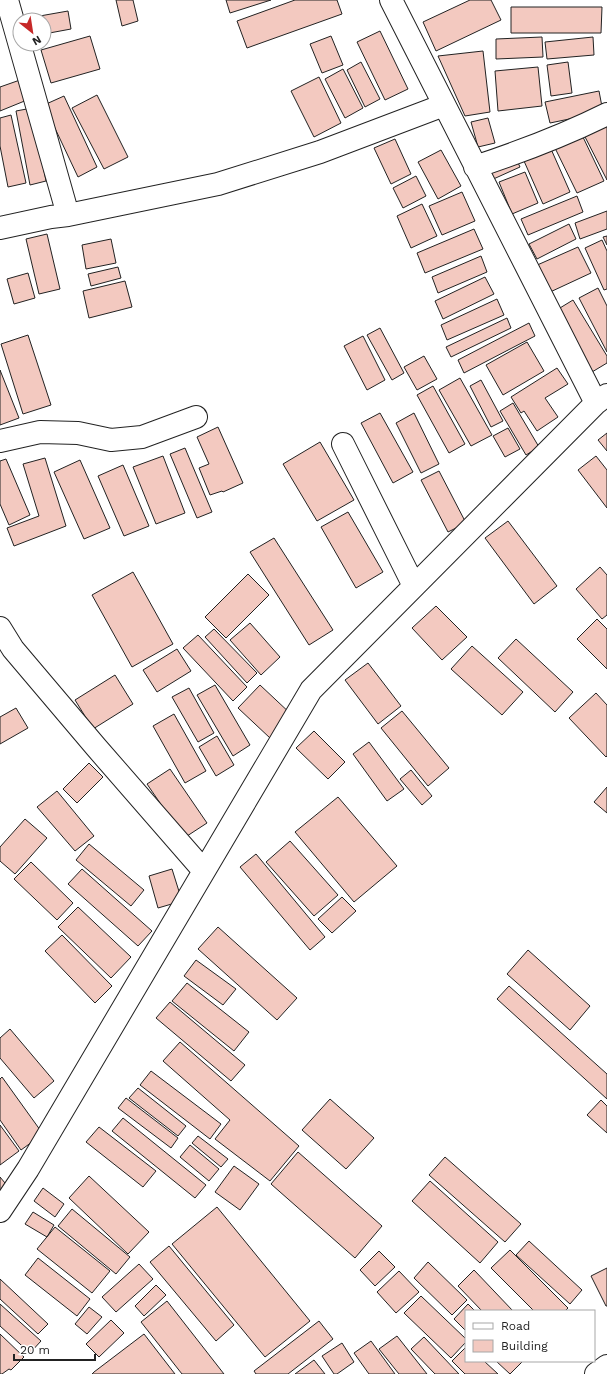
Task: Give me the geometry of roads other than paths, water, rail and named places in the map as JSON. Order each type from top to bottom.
[{"type":"street","points":[[7,0],[68,216]]},
{"type":"street","points":[[0,1211],[28,1169],[311,690],[601,399],[475,167],[391,0]]},
{"type":"street","points":[[0,228],[51,217],[68,216],[218,184],[320,152],[444,105]]},
{"type":"street","points":[[475,167],[511,155],[581,127],[607,114]]},
{"type":"street","points":[[0,441],[40,432],[78,433],[112,440],[142,437],[196,417]]},
{"type":"street","points":[[343,444],[414,586]]},
{"type":"street","points":[[0,628],[13,648],[204,871]]},
{"type":"street","points":[[596,1374],[607,1366]]}]
